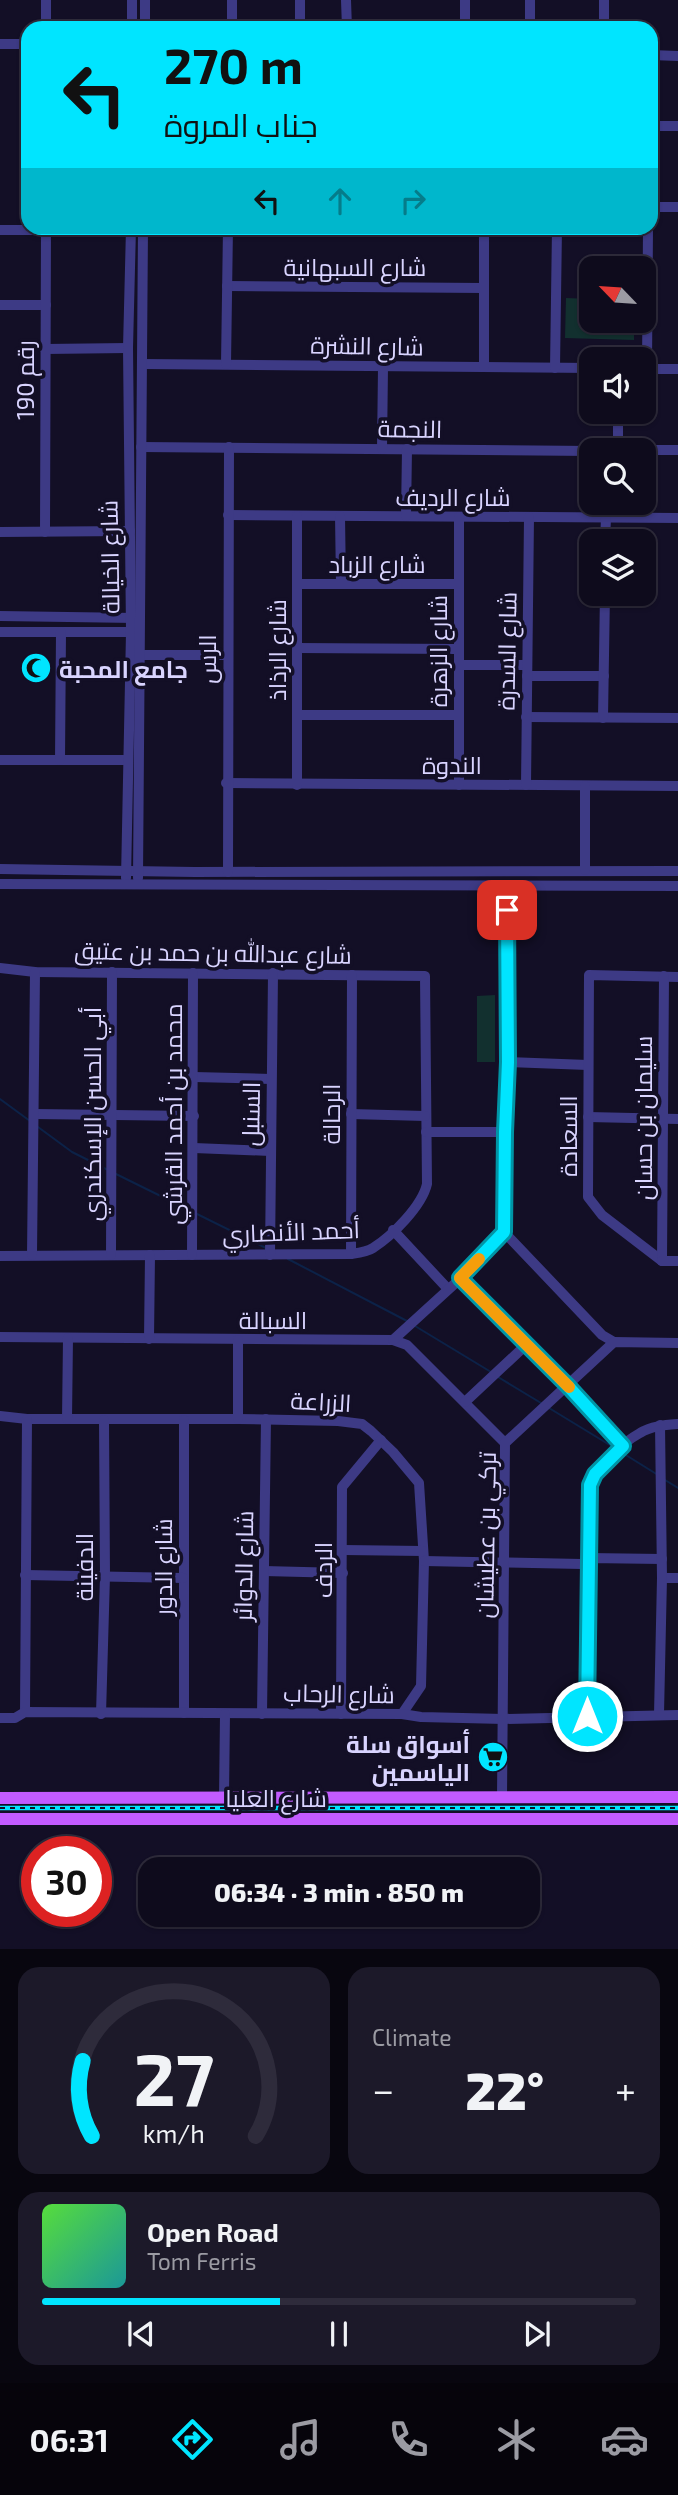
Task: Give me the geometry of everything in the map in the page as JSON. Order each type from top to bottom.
[{"type":"main road","name":"شارع العليا","points":[[0,1798],[678,1797]]},
{"type":"main road","name":"شارع العليا","points":[[0,1819],[678,1819]]},
{"type":"street","points":[[46,21],[47,0]]},
{"type":"street","points":[[132,0],[132,21]]},
{"type":"street","points":[[145,0],[145,21]]},
{"type":"street","points":[[232,0],[232,21]]},
{"type":"street","points":[[300,0],[300,21]]},
{"type":"street","points":[[346,0],[347,21]]},
{"type":"street","points":[[465,21],[466,0]]},
{"type":"street","points":[[530,0],[530,21]]},
{"type":"street","points":[[604,0],[604,21]]},
{"type":"street","points":[[0,44],[21,44]]},
{"type":"street","points":[[658,55],[678,56]]},
{"type":"street","points":[[658,126],[678,126]]},
{"type":"street","points":[[658,207],[678,207]]},
{"type":"street","points":[[0,230],[21,230]]},
{"type":"street","name":"رقم 190","points":[[45,532],[46,235]]},
{"type":"street","name":"شارع الخيالة","points":[[131,235],[128,348],[130,531],[136,618],[138,885]]},
{"type":"street","name":"شارع الخيالة","points":[[135,594],[143,364],[143,235]]},
{"type":"street","points":[[226,364],[228,235]]},
{"type":"street","points":[[484,235],[484,367]]},
{"type":"street","points":[[555,368],[557,235]]},
{"type":"street","points":[[646,347],[648,235]]},
{"type":"street","points":[[130,286],[132,293],[136,295],[139,295],[143,287]]},
{"type":"street","name":"شارع السبهانية","points":[[228,286],[483,288]]},
{"type":"street","points":[[0,305],[46,305]]},
{"type":"street","points":[[129,320],[133,310],[138,310],[142,325]]},
{"type":"street","points":[[45,349],[128,348]]},
{"type":"street","name":"شارع النشرة","points":[[143,364],[579,368]]},
{"type":"street","points":[[382,449],[383,367]]},
{"type":"street","points":[[656,369],[678,369]]},
{"type":"street","name":"النجمة","points":[[141,447],[579,451]]},
{"type":"street","name":"الرس","points":[[228,872],[226,783],[229,447]]},
{"type":"street","points":[[406,516],[407,449]]},
{"type":"street","points":[[656,450],[678,450]]},
{"type":"street","name":"شارع الرديف","points":[[228,515],[678,518]]},
{"type":"street","name":"شارع الرذاذ","points":[[297,516],[297,785]]},
{"type":"street","points":[[340,516],[341,584]]},
{"type":"street","name":"شارع الزهرة","points":[[458,785],[459,517]]},
{"type":"street","name":"شارع السدرة","points":[[526,785],[529,517]]},
{"type":"street","points":[[606,518],[606,529]]},
{"type":"street","points":[[0,532],[130,531]]},
{"type":"street","name":"شارع الزباد","points":[[297,584],[458,584]]},
{"type":"street","points":[[603,718],[605,606]]},
{"type":"street","points":[[0,616],[136,618]]},
{"type":"street","points":[[0,639],[0,632],[136,632]]},
{"type":"street","points":[[60,760],[61,632]]},
{"type":"street","points":[[297,648],[458,649]]},
{"type":"street","points":[[136,654],[227,655]]},
{"type":"street","name":"شارع الخيالة","points":[[126,885],[128,760],[136,654]]},
{"type":"street","points":[[458,665],[604,676]]},
{"type":"street","points":[[297,715],[458,715]]},
{"type":"street","points":[[526,717],[678,718]]},
{"type":"street","points":[[0,760],[128,760]]},
{"type":"street","name":"الندوة","points":[[226,783],[678,786]]},
{"type":"street","points":[[585,786],[585,870]]},
{"type":"street","points":[[126,848],[132,855],[138,852]]},
{"type":"street","points":[[0,869],[126,872],[678,871]]},
{"type":"street","points":[[0,884],[678,886]]},
{"type":"street","points":[[505,1444],[407,1345],[393,1340],[460,1278],[504,1232],[508,1062],[507,885]]},
{"type":"street","name":"شارع عبدالله بن حمد بن عتيق","points":[[0,968],[35,972],[425,976]]},
{"type":"street","points":[[32,1255],[35,972]]},
{"type":"street","name":"أبي الحسن الإسكندري","points":[[111,1255],[112,972]]},
{"type":"street","name":"محمد بن أحمد القرشي","points":[[192,1255],[194,973]]},
{"type":"street","name":"السنبل","points":[[270,1255],[273,973]]},
{"type":"street","name":"الرحالة","points":[[351,1255],[352,975]]},
{"type":"street","name":"السعادة","points":[[662,1261],[602,1215],[588,1198],[588,1065],[589,975],[664,976]]},
{"type":"street","name":"أحمد الأنصاري","points":[[0,1256],[351,1255],[372,1249],[418,1206],[424,1197],[427,1184],[425,976]]},
{"type":"street","points":[[664,976],[678,977]]},
{"type":"street","name":"سليمان بن حسان","points":[[662,1261],[664,976]]},
{"type":"street","points":[[508,1062],[588,1065]]},
{"type":"street","points":[[194,1077],[271,1079]]},
{"type":"street","points":[[34,1114],[194,1116]]},
{"type":"street","points":[[351,1114],[425,1116]]},
{"type":"street","points":[[588,1118],[678,1119]]},
{"type":"street","points":[[426,1132],[505,1132]]},
{"type":"street","points":[[194,1148],[270,1151]]},
{"type":"street","points":[[393,1230],[448,1289]]},
{"type":"street","points":[[504,1232],[602,1335],[614,1342],[678,1343]]},
{"type":"street","points":[[149,1339],[150,1255]]},
{"type":"street","points":[[662,1261],[678,1261]]},
{"type":"street","points":[[460,1278],[568,1386],[623,1446]]},
{"type":"street","name":"السبالة","points":[[0,1337],[393,1340]]},
{"type":"street","points":[[67,1419],[68,1338]]},
{"type":"street","points":[[238,1340],[238,1419]]},
{"type":"street","name":"تركي بن عطيشان","points":[[502,1797],[505,1444],[614,1342]]},
{"type":"street","points":[[465,1402],[526,1345]]},
{"type":"street","name":"الزراعة","points":[[0,1416],[104,1420],[266,1419],[362,1424],[381,1440],[419,1483],[424,1556],[421,1686],[402,1714]]},
{"type":"street","points":[[25,1712],[27,1419]]},
{"type":"street","name":"شارع الدوائر","points":[[262,1714],[266,1419]]},
{"type":"street","name":"الدفينة","points":[[101,1714],[105,1576],[104,1420]]},
{"type":"street","name":"شارع الدور","points":[[184,1420],[184,1713]]},
{"type":"street","points":[[587,1716],[590,1485],[595,1474],[640,1433],[660,1426],[678,1424]]},
{"type":"street","points":[[659,1714],[662,1578],[660,1426]]},
{"type":"street","name":"الردف","points":[[341,1714],[344,1549],[342,1487],[381,1440]]},
{"type":"street","points":[[344,1549],[504,1563],[582,1564],[588,1558],[662,1559]]},
{"type":"street","points":[[264,1571],[343,1573]]},
{"type":"street","points":[[25,1575],[183,1578]]},
{"type":"street","points":[[662,1578],[678,1578]]},
{"type":"street","name":"شارع الرحاب","points":[[0,1718],[15,1718],[25,1712],[402,1714],[504,1719],[678,1715]]},
{"type":"street","points":[[224,1797],[225,1714]]},
{"type":"green space","points":[[566,298],[579,299],[579,333],[634,333],[634,340],[565,338]]},
{"type":"green space","points":[[495,995],[495,1062],[477,1062],[477,996]]},
{"type":"waterway","points":[[0,1099],[30,1121]]},
{"type":"waterway","points":[[38,1127],[72,1152],[108,1170]]},
{"type":"waterway","points":[[116,1174],[187,1209]]},
{"type":"waterway","points":[[195,1213],[266,1248]]},
{"type":"waterway","points":[[288,1259],[407,1321]]},
{"type":"waterway","points":[[415,1326],[491,1372]]},
{"type":"waterway","points":[[498,1377],[541,1403]]},
{"type":"waterway","points":[[549,1408],[613,1447]]},
{"type":"waterway","points":[[621,1452],[658,1475]]},
{"type":"waterway","points":[[665,1480],[678,1488]]},
{"type":"railway","points":[[0,1808],[678,1808]]},
{"type":"slow traffic","points":[[479,1259],[460,1278],[569,1387]]},
{"type":"place","name":"جامع المحبة","points":[[36,668]]},
{"type":"place","name":"أسواق سلة الياسمين","points":[[493,1757]]},
{"type":"route","points":[[507,910],[508,1062],[504,1232],[460,1278],[568,1386],[623,1446],[595,1474],[590,1485],[587,1716]]}]
